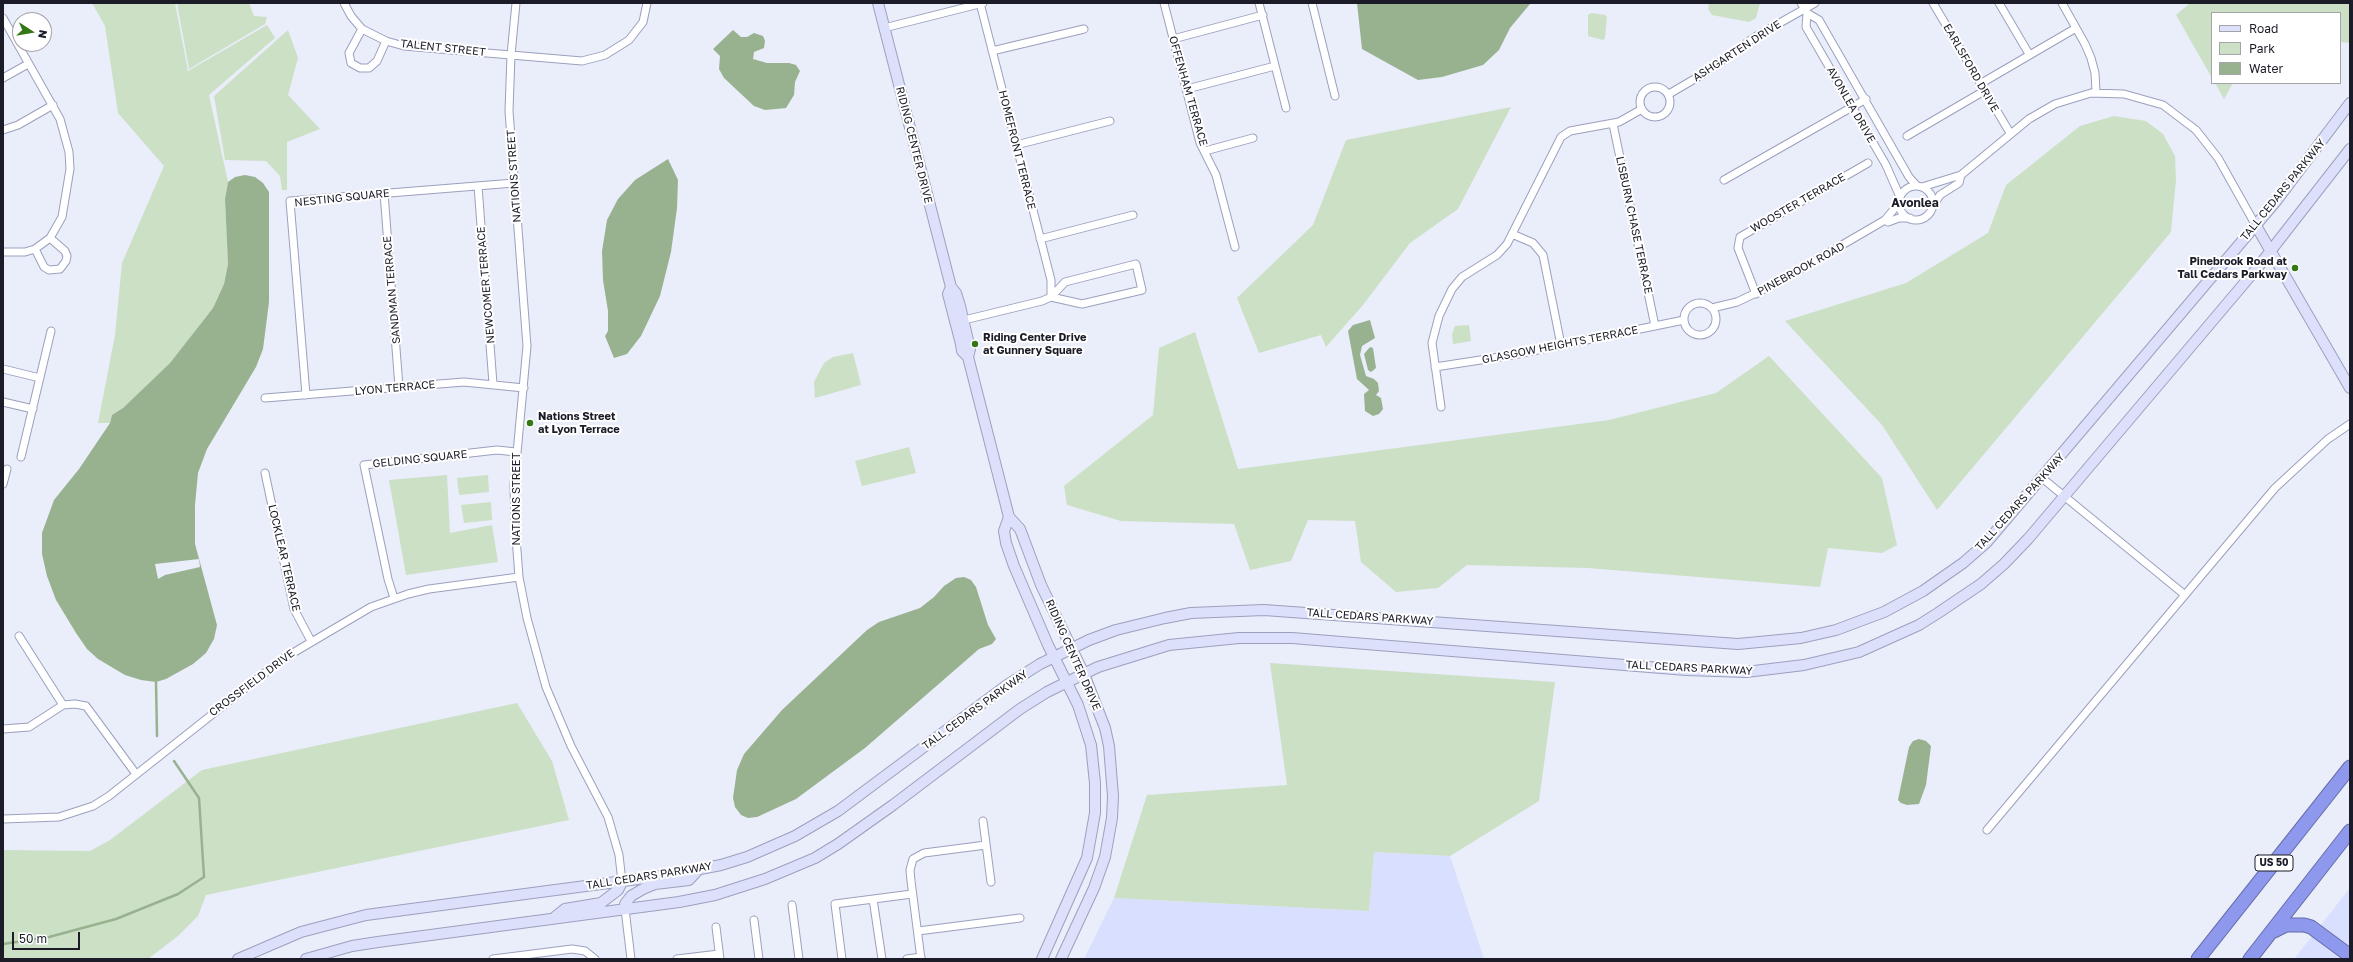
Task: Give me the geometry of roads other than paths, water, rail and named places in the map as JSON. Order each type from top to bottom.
[{"type":"highway","name":"US 50","points":[[2198,959],[2350,767]]},
{"type":"highway","points":[[2250,959],[2350,831]]},
{"type":"highway","points":[[2272,932],[2286,925],[2304,925],[2311,927],[2350,956]]},
{"type":"main road","name":"RIDING CENTER DRIVE","points":[[878,3],[951,287],[956,293],[961,321],[970,349],[968,357],[1009,517],[1020,529],[1040,585],[1084,674],[1105,728],[1109,746],[1112,776],[1112,818],[1105,857],[1094,888],[1061,959]]},
{"type":"main road","name":"TALL CEDARS PARKWAY","points":[[238,959],[301,932],[366,915],[622,882],[698,870],[747,857],[815,826],[838,811],[1007,685],[1054,657],[1071,648],[1116,630],[1165,618],[1191,614],[1249,610],[1347,615],[1699,643],[1738,644],[1801,638],[1836,630],[1862,621],[1884,612],[1923,591],[1963,563],[1986,543],[2282,194],[2350,103]]},
{"type":"main road","name":"TALL CEDARS PARKWAY","points":[[306,959],[352,946],[679,902],[721,893],[766,879],[815,858],[893,805],[1031,702],[1102,665],[1169,645],[1239,638],[1325,640],[1686,670],[1746,672],[1804,665],[1859,652],[1919,625],[1959,600],[2004,564],[2270,251],[2350,149]]},
{"type":"main road","points":[[2255,224],[2350,388]]},
{"type":"main road","name":"RIDING CENTER DRIVE","points":[[951,287],[948,294],[960,344],[962,351],[968,357]]},
{"type":"main road","name":"RIDING CENTER DRIVE","points":[[1009,517],[1004,531],[1006,543],[1024,590],[1054,657],[1078,705],[1091,745],[1095,782],[1095,813],[1087,858],[1042,959]]},
{"type":"main road","points":[[625,909],[625,904],[631,896],[643,889],[655,884],[688,880],[698,870]]},
{"type":"main road","points":[[554,918],[565,909],[601,903],[618,890],[622,882]]},
{"type":"street","name":"TALENT STREET","points":[[344,3],[351,16],[362,29],[386,41],[404,46],[582,61],[605,55],[629,40],[642,22],[647,3]]},
{"type":"street","name":"NATIONS STREET","points":[[516,3],[511,55],[509,111],[527,346],[524,388],[516,452],[515,524],[519,577],[526,618],[546,687],[571,746],[608,817],[619,855],[622,882]]},
{"type":"street","points":[[884,28],[981,3]]},
{"type":"street","name":"HOMEFRONT TERRACE","points":[[981,3],[1051,280],[1051,296]]},
{"type":"street","name":"OFFENHAM TERRACE","points":[[1164,3],[1200,143],[1216,175],[1235,247]]},
{"type":"street","points":[[1260,3],[1286,108]]},
{"type":"street","points":[[1312,3],[1335,96]]},
{"type":"street","name":"ASHGARTEN DRIVE","points":[[1669,94],[1703,74],[1755,37],[1815,3]]},
{"type":"street","name":"EARLSFORD DRIVE","points":[[1933,3],[2010,133]]},
{"type":"street","points":[[1999,3],[2029,54]]},
{"type":"street","points":[[2062,3],[2091,58],[2095,73],[2096,92]]},
{"type":"street","name":"AVONLEA DRIVE","points":[[1804,8],[1819,20],[1866,99],[1909,177],[1920,187]]},
{"type":"street","name":"AVONLEA DRIVE","points":[[1804,8],[1806,27],[1886,165],[1900,200]]},
{"type":"street","points":[[1173,39],[1263,15]]},
{"type":"street","points":[[3,18],[28,64],[53,105],[66,135],[70,169],[62,217],[50,238],[35,248],[15,253],[3,252]]},
{"type":"street","points":[[1980,84],[2029,54],[2076,28]]},
{"type":"street","points":[[362,29],[349,53],[351,63],[360,68],[369,68],[377,61],[386,41]]},
{"type":"street","points":[[992,51],[1084,29]]},
{"type":"street","points":[[3,78],[28,64]]},
{"type":"street","points":[[1187,89],[1275,66]]},
{"type":"street","points":[[1658,86],[1669,94],[1670,107],[1661,116],[1652,117],[1642,109],[1641,96],[1646,89],[1658,86]]},
{"type":"street","points":[[1906,136],[1984,91]]},
{"type":"street","points":[[1961,175],[1959,183],[1940,195],[1932,208],[1923,218],[1910,218],[1902,212],[1900,200],[1907,189],[1920,187],[1961,175],[2010,133],[2035,114],[2073,97],[2096,92],[2124,94],[2145,98],[2163,105],[2189,123],[2212,149],[2255,224]]},
{"type":"street","points":[[1724,180],[1866,99]]},
{"type":"street","points":[[3,130],[18,125],[53,105]]},
{"type":"street","points":[[1441,407],[1435,367],[1433,336],[1442,308],[1452,289],[1462,278],[1497,255],[1512,234],[1561,137],[1570,132],[1613,124],[1642,109]]},
{"type":"street","points":[[1016,145],[1110,121]]},
{"type":"street","name":"LISBURN CHASE TERRACE","points":[[1613,124],[1655,326]]},
{"type":"street","points":[[1205,151],[1253,138]]},
{"type":"street","name":"WOOSTER TERRACE","points":[[1756,294],[1738,248],[1740,237],[1868,163]]},
{"type":"street","name":"NESTING SQUARE","points":[[306,395],[290,201],[514,183]]},
{"type":"street","name":"NEWCOMER TERRACE","points":[[478,186],[494,384]]},
{"type":"street","points":[[1920,187],[1930,194],[1932,208]]},
{"type":"street","name":"SANDMAN TERRACE","points":[[384,193],[400,387]]},
{"type":"street","name":"PINEBROOK ROAD","points":[[1712,308],[1756,294],[1885,220],[1900,200]]},
{"type":"street","points":[[1040,239],[1133,215]]},
{"type":"street","name":"PINEBROOK ROAD","points":[[1885,220],[1888,222],[1899,218],[1910,218]]},
{"type":"street","points":[[1512,234],[1533,243],[1543,255],[1561,345]]},
{"type":"street","points":[[35,248],[41,263],[49,270],[55,271],[64,266],[67,256],[64,251],[50,238]]},
{"type":"street","points":[[961,321],[1042,301],[1051,296],[1065,282],[1136,264],[1142,290],[1082,304],[1051,296]]},
{"type":"street","points":[[1704,303],[1712,308],[1716,322],[1707,334],[1693,334],[1686,327],[1684,320],[1687,309],[1695,304],[1704,303]]},
{"type":"street","name":"GLASGOW HEIGHTS TERRACE","points":[[1435,367],[1513,356],[1684,320]]},
{"type":"street","points":[[21,458],[51,331]]},
{"type":"street","points":[[3,369],[40,378]]},
{"type":"street","name":"LYON TERRACE","points":[[265,398],[474,382],[524,388]]},
{"type":"street","points":[[3,402],[32,409]]},
{"type":"street","points":[[1987,830],[2275,488],[2328,439],[2350,424]]},
{"type":"street","name":"GELDING SQUARE","points":[[394,598],[388,578],[364,465],[497,450],[516,452]]},
{"type":"street","points":[[3,484],[7,469]]},
{"type":"street","name":"LOCKLEAR TERRACE","points":[[265,473],[294,609],[311,641]]},
{"type":"street","points":[[2042,478],[2185,594]]},
{"type":"street","name":"CROSSFIELD DRIVE","points":[[3,819],[42,819],[76,813],[109,796],[263,673],[311,641],[351,617],[394,598],[429,589],[519,577]]},
{"type":"street","points":[[19,636],[62,705]]},
{"type":"street","points":[[3,729],[29,728],[62,705],[75,704],[86,706],[136,774]]},
{"type":"street","points":[[983,821],[991,882]]},
{"type":"street","points":[[907,959],[921,958],[912,894],[910,870],[911,863],[916,856],[986,845]]},
{"type":"street","points":[[842,959],[835,904],[912,894]]},
{"type":"street","points":[[873,899],[882,959]]},
{"type":"street","points":[[792,905],[799,959]]},
{"type":"street","points":[[625,909],[631,959]]},
{"type":"street","points":[[918,931],[1020,918]]},
{"type":"street","points":[[754,920],[759,959]]},
{"type":"street","points":[[677,959],[720,956],[716,927]]},
{"type":"street","points":[[494,959],[572,949],[585,951],[595,959]]},
{"type":"water","points":[[1357,3],[1535,3],[1530,4],[1510,28],[1499,50],[1483,65],[1442,77],[1418,80],[1362,49]]},
{"type":"water","points":[[733,30],[741,37],[747,37],[754,33],[763,36],[765,41],[764,48],[754,52],[753,59],[767,63],[789,63],[796,65],[800,71],[795,82],[794,95],[786,108],[765,110],[754,106],[724,78],[719,69],[720,56],[713,49]]},
{"type":"water","points":[[668,159],[678,180],[677,208],[671,252],[660,296],[641,336],[627,354],[614,358],[605,336],[608,331],[608,311],[603,280],[602,251],[607,220],[618,199],[635,180]]},
{"type":"water","points":[[245,175],[255,177],[263,183],[269,192],[269,302],[263,349],[256,367],[207,449],[198,473],[195,505],[195,544],[217,625],[214,639],[206,653],[193,664],[166,679],[156,682],[141,680],[125,675],[98,659],[87,649],[76,633],[56,600],[47,576],[42,554],[42,533],[54,500],[79,469],[110,423],[112,415],[123,408],[170,363],[213,308],[224,284],[228,264],[225,199],[228,182],[235,177]]},
{"type":"water","points":[[1370,320],[1375,338],[1362,346],[1360,355],[1366,376],[1374,379],[1378,383],[1379,391],[1376,395],[1381,398],[1383,409],[1379,414],[1373,416],[1365,411],[1364,394],[1369,390],[1357,379],[1348,331],[1353,325]]},
{"type":"water","points":[[1370,347],[1373,348],[1376,368],[1371,372],[1368,370],[1364,354]]},
{"type":"water","points":[[964,577],[971,580],[976,587],[988,625],[996,639],[992,644],[979,649],[865,748],[796,799],[757,817],[748,818],[741,815],[735,807],[733,798],[737,770],[744,754],[782,710],[867,630],[879,622],[920,608],[934,597],[944,586],[956,578]]},
{"type":"water","points":[[1919,739],[1926,741],[1931,746],[1926,785],[1919,804],[1907,805],[1898,800],[1909,747],[1913,741]]},
{"type":"waterway","points":[[156,682],[157,736]]},
{"type":"waterway","points":[[3,944],[49,937],[116,919],[178,894],[204,877],[199,798],[174,761]]},
{"type":"place","name":"Pinebrook Road at Tall Cedars Parkway","points":[[2295,268]]},
{"type":"place","name":"Riding Center Drive at Gunnery Square","points":[[975,344]]},
{"type":"place","name":"Nations Street at Lyon Terrace","points":[[530,423]]},
{"type":"district","name":"Avonlea","points":[[1915,203]]}]
